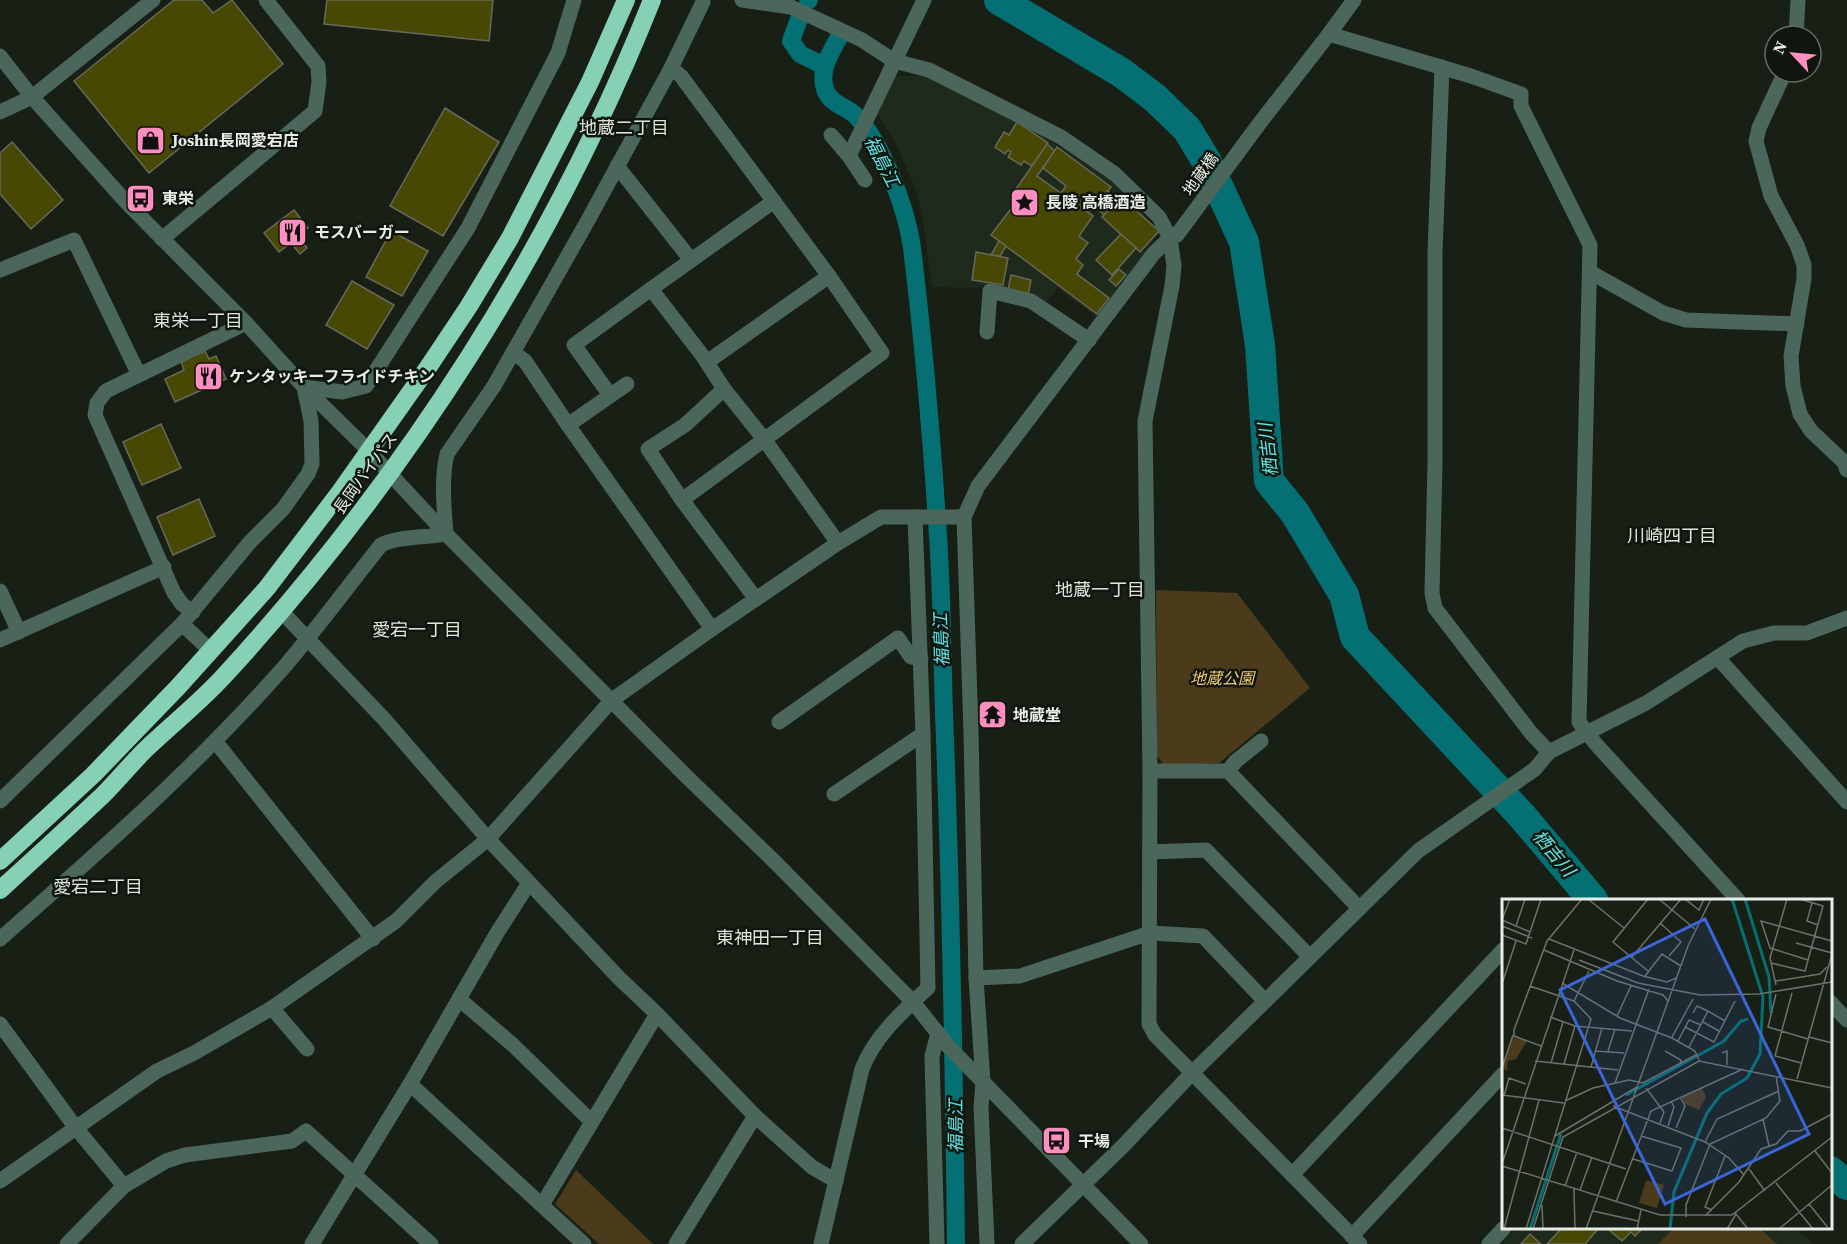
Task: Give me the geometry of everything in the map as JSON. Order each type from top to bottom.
[{"type":"highway","name":"長岡バイパス","points":[[0,861],[93,775],[211,651],[267,588],[369,451],[469,306],[510,238],[590,82],[626,0]]},
{"type":"highway","name":"長岡バイパス","points":[[0,890],[104,794],[144,752],[220,680],[342,538],[389,474],[440,402],[509,291],[610,98],[652,0]]},
{"type":"street","points":[[0,112],[32,97],[153,0]]},
{"type":"street","points":[[162,239],[315,111],[319,81],[318,66],[266,0]]},
{"type":"street","points":[[304,387],[342,392],[366,386],[468,228],[558,53],[574,0]]},
{"type":"street","points":[[742,0],[790,7],[929,70],[1061,137],[1115,174],[1159,217],[1174,237],[1172,286],[1144,421],[1150,771],[1149,1024],[1155,1035],[1356,1240],[1502,1074]]},
{"type":"street","points":[[851,152],[924,0]]},
{"type":"street","name":"地蔵橋","points":[[957,517],[1154,253],[1174,237],[1354,0]]},
{"type":"street","points":[[1797,24],[1798,0]]},
{"type":"street","points":[[446,534],[444,487],[447,454],[494,386],[587,222],[705,1]]},
{"type":"street","points":[[1329,34],[1442,67],[1521,94],[1521,106],[1590,245],[1579,722],[1737,899]]},
{"type":"street","points":[[0,56],[32,97],[127,203],[246,322],[304,387],[369,451],[446,534],[913,1002],[948,1046],[1141,1244]]},
{"type":"street","points":[[1442,67],[1435,252],[1435,463],[1432,593],[1435,608],[1531,733],[1549,752]]},
{"type":"street","points":[[670,68],[681,76],[774,201],[882,353],[682,500]]},
{"type":"street","points":[[1779,84],[1759,128],[1756,141],[1771,196],[1797,245],[1804,265],[1791,356],[1793,386],[1800,414],[1811,431],[1844,462],[1847,470]]},
{"type":"street","points":[[831,135],[851,152],[865,180]]},
{"type":"street","points":[[617,166],[691,260]]},
{"type":"street","points":[[610,395],[574,345],[774,201]]},
{"type":"street","points":[[0,270],[74,240],[139,375]]},
{"type":"street","points":[[1590,272],[1663,313],[1686,320],[1797,324]]},
{"type":"street","points":[[707,362],[829,276]]},
{"type":"street","points":[[651,289],[707,362],[723,389],[764,439],[838,543]]},
{"type":"street","points":[[987,332],[990,291],[1030,302],[1089,340]]},
{"type":"street","points":[[193,612],[182,604],[174,593],[95,415],[97,404],[106,391],[246,322]]},
{"type":"street","points":[[513,352],[525,361],[712,628]]},
{"type":"street","points":[[568,425],[627,384]]},
{"type":"street","points":[[0,801],[182,624],[250,542],[283,508],[308,474],[312,464],[313,447],[309,406],[304,387]]},
{"type":"street","points":[[723,389],[685,425],[648,448],[682,500],[756,599]]},
{"type":"street","points":[[821,1244],[866,1058],[882,1036],[928,988],[919,516]]},
{"type":"street","points":[[0,1181],[157,1071],[194,1053],[272,1008],[396,921],[435,882],[488,838],[612,700],[712,628],[838,543],[881,517],[957,517],[972,732],[976,978],[987,1244]]},
{"type":"street","points":[[0,939],[134,820],[215,741],[285,665],[381,545],[398,539],[429,538],[446,534]]},
{"type":"street","points":[[0,640],[164,567]]},
{"type":"street","points":[[0,591],[19,632]]},
{"type":"street","points":[[281,611],[384,719],[488,838],[619,978],[755,1116],[812,1167],[836,1181]]},
{"type":"street","points":[[1022,1244],[1418,850],[1536,769],[1549,752],[1647,704],[1743,641],[1774,633],[1807,633],[1847,618]]},
{"type":"street","points":[[182,624],[211,651]]},
{"type":"street","points":[[779,722],[898,638],[911,657],[921,659]]},
{"type":"street","points":[[1718,658],[1847,802]]},
{"type":"street","points":[[834,794],[923,734]]},
{"type":"street","points":[[215,741],[372,939]]},
{"type":"street","points":[[1228,771],[1236,761],[1261,741]]},
{"type":"street","points":[[1150,771],[1228,771],[1359,908]]},
{"type":"street","points":[[1150,852],[1206,850],[1310,957]]},
{"type":"street","points":[[312,1244],[529,883]]},
{"type":"street","points":[[976,978],[1020,976],[1150,933],[1203,936],[1265,1001]]},
{"type":"street","points":[[1292,1175],[1502,950]]},
{"type":"street","points":[[459,999],[513,1045],[591,1120]]},
{"type":"street","points":[[1832,1004],[1847,1020]]},
{"type":"street","points":[[272,1008],[307,1049]]},
{"type":"street","points":[[542,1206],[591,1120],[657,1014]]},
{"type":"street","points":[[0,1024],[76,1128],[124,1186]]},
{"type":"street","points":[[937,1244],[932,1056],[938,1033]]},
{"type":"street","points":[[410,1084],[584,1244]]},
{"type":"street","points":[[676,1244],[755,1116]]},
{"type":"street","points":[[67,1244],[124,1186],[166,1161],[185,1155],[292,1141],[306,1131],[431,1244]]},
{"type":"street","points":[[1489,1244],[1502,1229]]},
{"type":"shaded area","name":"長陵 高橋酒造","points":[[891,76],[926,76],[1019,121],[1107,176],[1160,231],[1097,317],[1057,288],[1044,306],[1029,296],[983,285],[980,288],[932,287],[922,214],[916,190],[897,146],[874,109]]},
{"type":"shaded area","points":[[1515,1229],[1796,1229],[1814,1244],[1501,1244]]},
{"type":"green space","name":"地蔵公園","points":[[1156,590],[1237,593],[1310,688],[1219,763],[1164,765],[1157,756]]},
{"type":"green space","points":[[576,1170],[653,1244],[599,1244],[555,1204]]},
{"type":"green space","points":[[1673,1229],[1760,1229],[1777,1244],[1658,1244]]},
{"type":"building","points":[[174,0],[202,0],[213,13],[232,0],[283,64],[149,173],[74,81]]},
{"type":"building","points":[[327,0],[493,0],[489,41],[324,24]]},
{"type":"building","points":[[445,108],[499,142],[443,236],[390,206]]},
{"type":"building","points":[[1017,122],[1048,143],[1032,166],[1024,161],[1021,165],[1008,157],[1011,152],[1008,150],[1005,154],[995,147],[1004,132],[1009,135]]},
{"type":"building","points":[[12,142],[63,200],[31,229],[0,194],[0,153]]},
{"type":"building","points":[[1047,144],[1055,151],[1037,176],[1093,216],[1079,236],[1088,243],[1076,259],[1083,265],[1077,274],[1109,298],[1097,314],[991,235],[1023,193],[1016,189]]},
{"type":"building","points":[[1057,147],[1111,187],[1088,212],[1061,193],[1066,186],[1043,168]]},
{"type":"building","points":[[1108,191],[1118,200],[1104,215],[1094,206]]},
{"type":"building","points":[[1121,197],[1159,231],[1140,252],[1102,217]]},
{"type":"building","points":[[294,210],[308,228],[298,236],[307,248],[300,254],[291,243],[279,252],[264,233]]},
{"type":"building","points":[[391,231],[428,251],[402,296],[366,277]]},
{"type":"building","points":[[1121,234],[1136,248],[1112,275],[1096,260]]},
{"type":"building","points":[[999,241],[1006,246],[1000,256],[991,255]]},
{"type":"building","points":[[976,252],[1008,258],[1003,285],[972,280]]},
{"type":"building","points":[[1119,269],[1126,275],[1116,286],[1109,280]]},
{"type":"building","points":[[1011,275],[1031,280],[1028,295],[1008,290]]},
{"type":"building","points":[[352,281],[394,305],[367,349],[326,325]]},
{"type":"building","points":[[205,351],[209,359],[216,356],[226,379],[175,402],[165,379],[184,370],[181,362]]},
{"type":"building","points":[[161,424],[181,468],[142,485],[123,442]]},
{"type":"building","points":[[199,499],[215,536],[173,555],[157,517]]},
{"type":"building","name":"地蔵堂","points":[[987,708],[1001,708],[1001,722],[987,722],[987,718],[984,718],[984,711],[987,711]]},
{"type":"building","points":[[1561,1229],[1598,1229],[1585,1244],[1547,1244]]},
{"type":"building","points":[[1608,1229],[1642,1229],[1635,1236],[1631,1232],[1622,1241]]},
{"type":"building","points":[[1530,1234],[1541,1244],[1521,1244]]},
{"type":"waterway","name":"栖吉川","points":[[999,0],[1122,73],[1155,98],[1187,129],[1207,162],[1244,242],[1260,345],[1269,481],[1295,513],[1344,595],[1355,637],[1522,816],[1592,899]]},
{"type":"waterway","name":"福島江","points":[[799,19],[791,41],[800,54],[824,66]]},
{"type":"waterway","name":"福島江","points":[[839,37],[824,69],[825,89],[831,99],[853,113],[867,129],[892,179],[905,216],[912,248],[923,350],[935,487],[941,593],[956,1244]]},
{"type":"waterway","name":"栖吉川","points":[[1832,1173],[1847,1185]]},
{"type":"place","name":"Joshin長岡愛宕店","points":[[151,140]]},
{"type":"place","name":"東栄","points":[[141,198]]},
{"type":"place","name":"長陵 高橋酒造","points":[[1025,202]]},
{"type":"place","name":"モスバーガー","points":[[293,232]]},
{"type":"place","name":"ケンタッキーフライドチキン","points":[[208,376]]},
{"type":"place","name":"地蔵堂","points":[[992,715]]},
{"type":"place","name":"干場","points":[[1057,1141]]},
{"type":"district","name":"地蔵二丁目","points":[[624,127]]},
{"type":"district","name":"東栄一丁目","points":[[198,320]]},
{"type":"district","name":"川崎四丁目","points":[[1672,535]]},
{"type":"district","name":"地蔵一丁目","points":[[1100,589]]},
{"type":"district","name":"愛宕一丁目","points":[[417,629]]},
{"type":"district","name":"愛宕二丁目","points":[[98,886]]},
{"type":"district","name":"東神田一丁目","points":[[770,937]]}]
